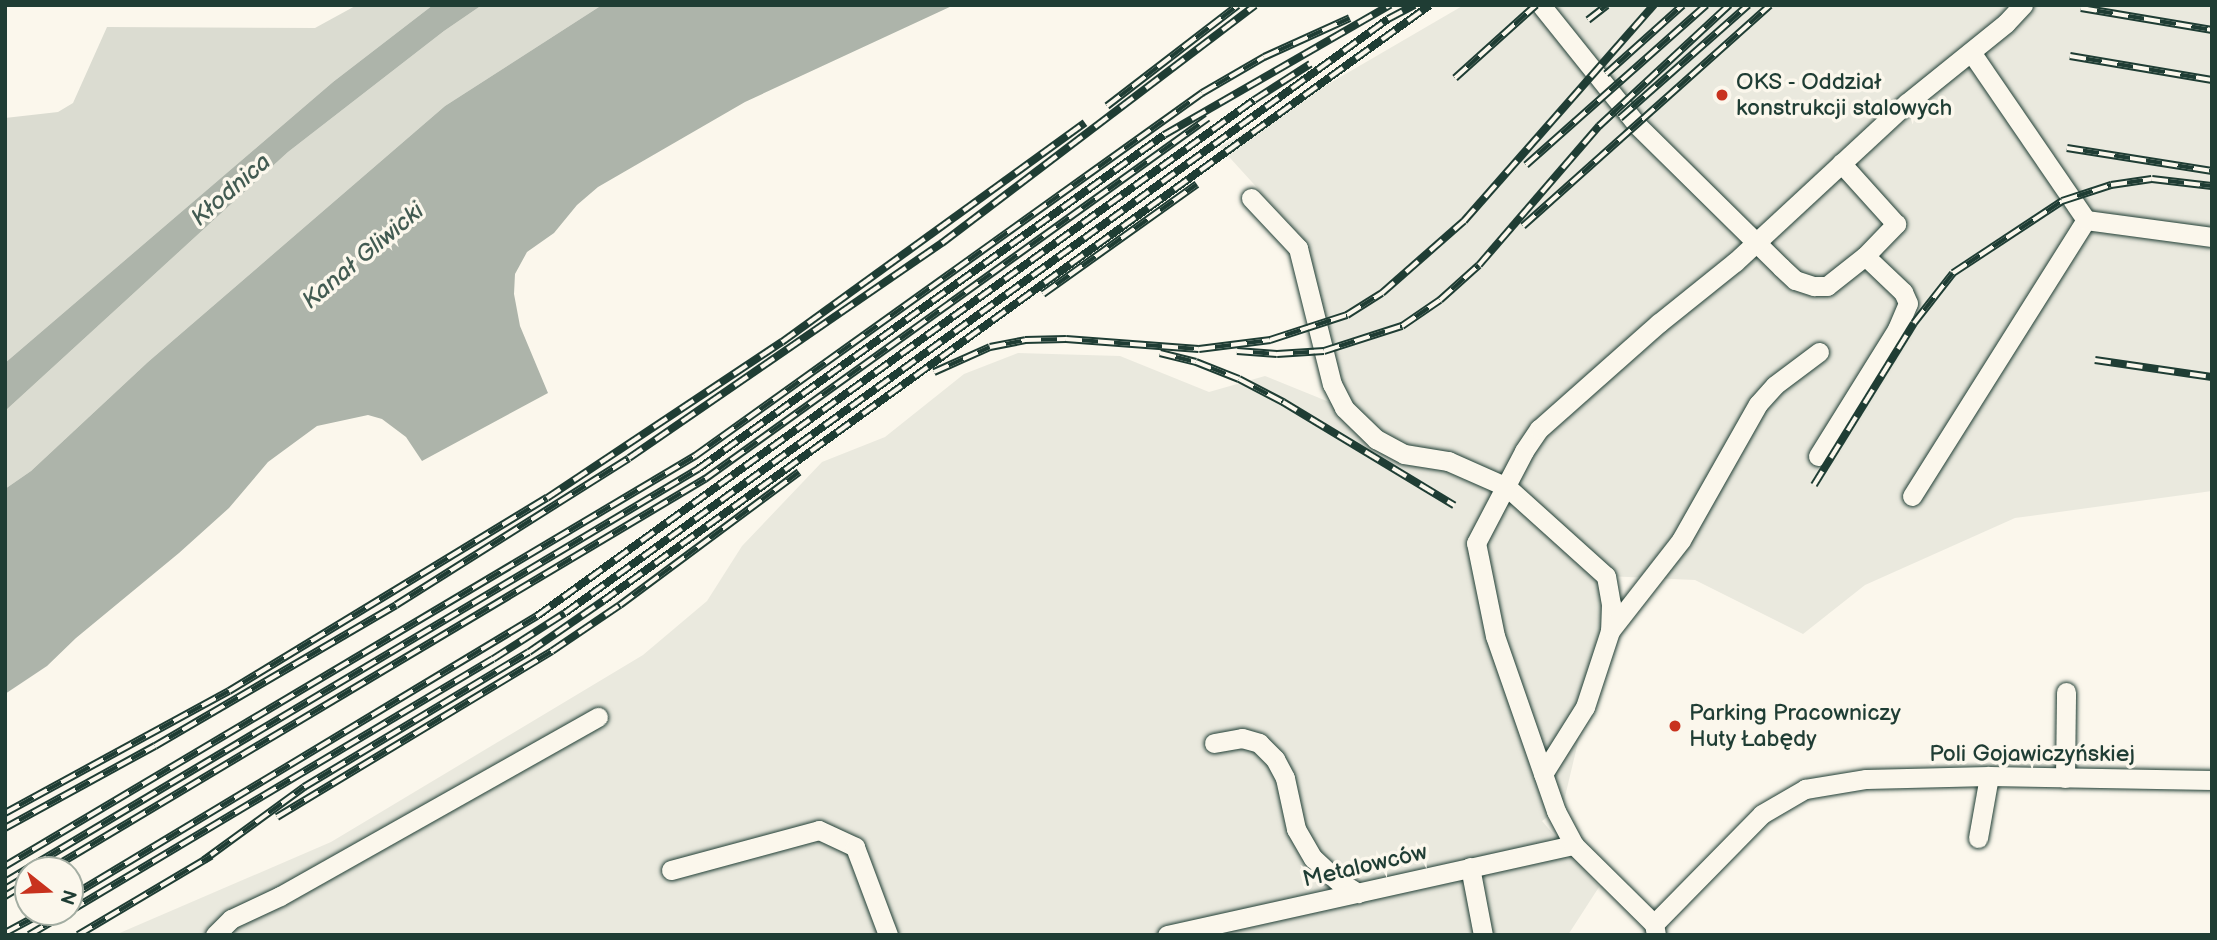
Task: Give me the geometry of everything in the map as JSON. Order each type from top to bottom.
[{"type":"street","points":[[1655,929],[1574,845],[1556,811],[1495,636],[1476,543],[1524,451],[1539,429],[1659,323],[1757,242],[1907,103],[1971,52],[2023,5]]},
{"type":"street","points":[[1550,9],[1637,125],[1795,280],[1814,286],[1827,286],[1865,256],[1896,224],[1842,163]]},
{"type":"street","points":[[1971,52],[2086,220],[2212,237]]},
{"type":"street","points":[[1251,198],[1298,248],[1332,384],[1344,408],[1376,439],[1404,454],[1448,461],[1507,487],[1606,576],[1611,604],[1610,631],[1585,707],[1543,774]]},
{"type":"street","points":[[1912,496],[2086,220]]},
{"type":"street","points":[[1818,456],[1897,329],[1908,303],[1903,292],[1865,256]]},
{"type":"street","points":[[1610,631],[1681,540],[1758,404],[1775,385],[1819,352]]},
{"type":"street","points":[[2065,778],[2066,692]]},
{"type":"street","points":[[215,935],[231,919],[280,896],[598,717]]},
{"type":"street","points":[[1214,743],[1242,738],[1259,743],[1275,759],[1285,778],[1296,829],[1313,858],[1337,880],[1358,892]]},
{"type":"street","points":[[1978,838],[1989,776]]},
{"type":"street","name":"Poli Gojawiczyńskiej","points":[[1655,929],[1762,814],[1805,789],[1866,779],[1989,776],[2212,780]]},
{"type":"street","points":[[671,870],[819,830],[855,847],[888,935]]},
{"type":"street","name":"Metalowców","points":[[1167,935],[1574,845]]},
{"type":"street","points":[[1470,867],[1482,935]]},
{"type":"shaded area","points":[[357,5],[433,5],[333,82],[5,363],[5,118],[58,112],[73,103],[107,27],[315,28]]},
{"type":"shaded area","points":[[482,5],[602,5],[445,106],[148,362],[31,471],[5,489],[5,411],[288,152],[444,31]]},
{"type":"shaded area","points":[[1464,5],[2212,5],[2212,491],[2015,518],[1865,585],[1803,634],[1695,580],[1606,576],[1611,604],[1563,805],[1542,821],[1599,887],[1568,935],[115,935],[331,842],[643,655],[707,601],[742,546],[822,462],[885,437],[964,374],[1018,353],[1120,356],[1209,392],[1265,376],[1344,408],[1303,238],[1220,147]]},
{"type":"water","name":"Kłodnica","points":[[433,5],[482,5],[444,31],[288,152],[5,411],[5,363],[333,82]]},
{"type":"water","name":"Kanał Gliwicki","points":[[602,5],[954,5],[745,102],[598,187],[577,205],[554,233],[527,252],[515,274],[514,294],[520,326],[548,393],[422,461],[406,437],[382,419],[368,415],[317,426],[268,462],[229,508],[179,553],[76,638],[47,666],[5,694],[5,489],[31,471],[148,362],[445,106]]},
{"type":"railway","points":[[1107,106],[1238,5]]},
{"type":"railway","points":[[5,828],[155,746],[396,605],[629,458],[942,243],[1255,5]]},
{"type":"railway","points":[[5,882],[698,469],[1164,135],[1390,5]]},
{"type":"railway","points":[[84,903],[493,659],[565,613],[1388,19],[1414,5]]},
{"type":"railway","points":[[204,860],[304,787],[529,652],[603,601],[1430,5]]},
{"type":"railway","points":[[1455,78],[1536,5]]},
{"type":"railway","points":[[1588,20],[1607,5]]},
{"type":"railway","points":[[934,372],[990,347],[1025,340],[1066,339],[1199,349],[1270,340],[1347,315],[1382,293],[1464,221],[1654,5]]},
{"type":"railway","points":[[1606,74],[1683,5]]},
{"type":"railway","points":[[1526,165],[1706,5]]},
{"type":"railway","points":[[1237,351],[1277,354],[1324,351],[1402,326],[1440,300],[1479,265],[1599,126],[1729,5]]},
{"type":"railway","points":[[1620,118],[1748,5]]},
{"type":"railway","points":[[1523,226],[1770,5]]},
{"type":"railway","points":[[2081,8],[2212,30]]},
{"type":"railway","points":[[5,866],[695,456],[1202,93],[1264,57],[1350,18]]},
{"type":"railway","points":[[2070,56],[2212,80]]},
{"type":"railway","points":[[84,889],[537,616],[1254,100],[1310,64]]},
{"type":"railway","points":[[72,856],[705,479],[1208,118]]},
{"type":"railway","points":[[5,813],[229,691],[547,498],[782,342],[1085,123]]},
{"type":"railway","points":[[2067,148],[2212,171]]},
{"type":"railway","points":[[1814,485],[1914,323],[1953,273],[2062,201],[2111,185],[2152,179],[2212,186]]},
{"type":"railway","points":[[1043,294],[1197,184]]},
{"type":"railway","points":[[1160,353],[1196,362],[1239,379],[1283,402],[1454,505]]},
{"type":"railway","points":[[2095,360],[2212,377]]},
{"type":"railway","points":[[277,817],[552,651],[620,605],[799,472]]},
{"type":"railway","points":[[78,935],[211,856]]},
{"type":"railway","points":[[5,896],[14,891]]},
{"type":"railway","points":[[5,933],[18,926]]},
{"type":"railway","points":[[29,935],[44,926]]},
{"type":"place","name":"OKS - Oddział konstrukcji stalowych","points":[[1722,95]]},
{"type":"place","name":"Parking Pracowniczy Huty Łabędy","points":[[1675,726]]}]
